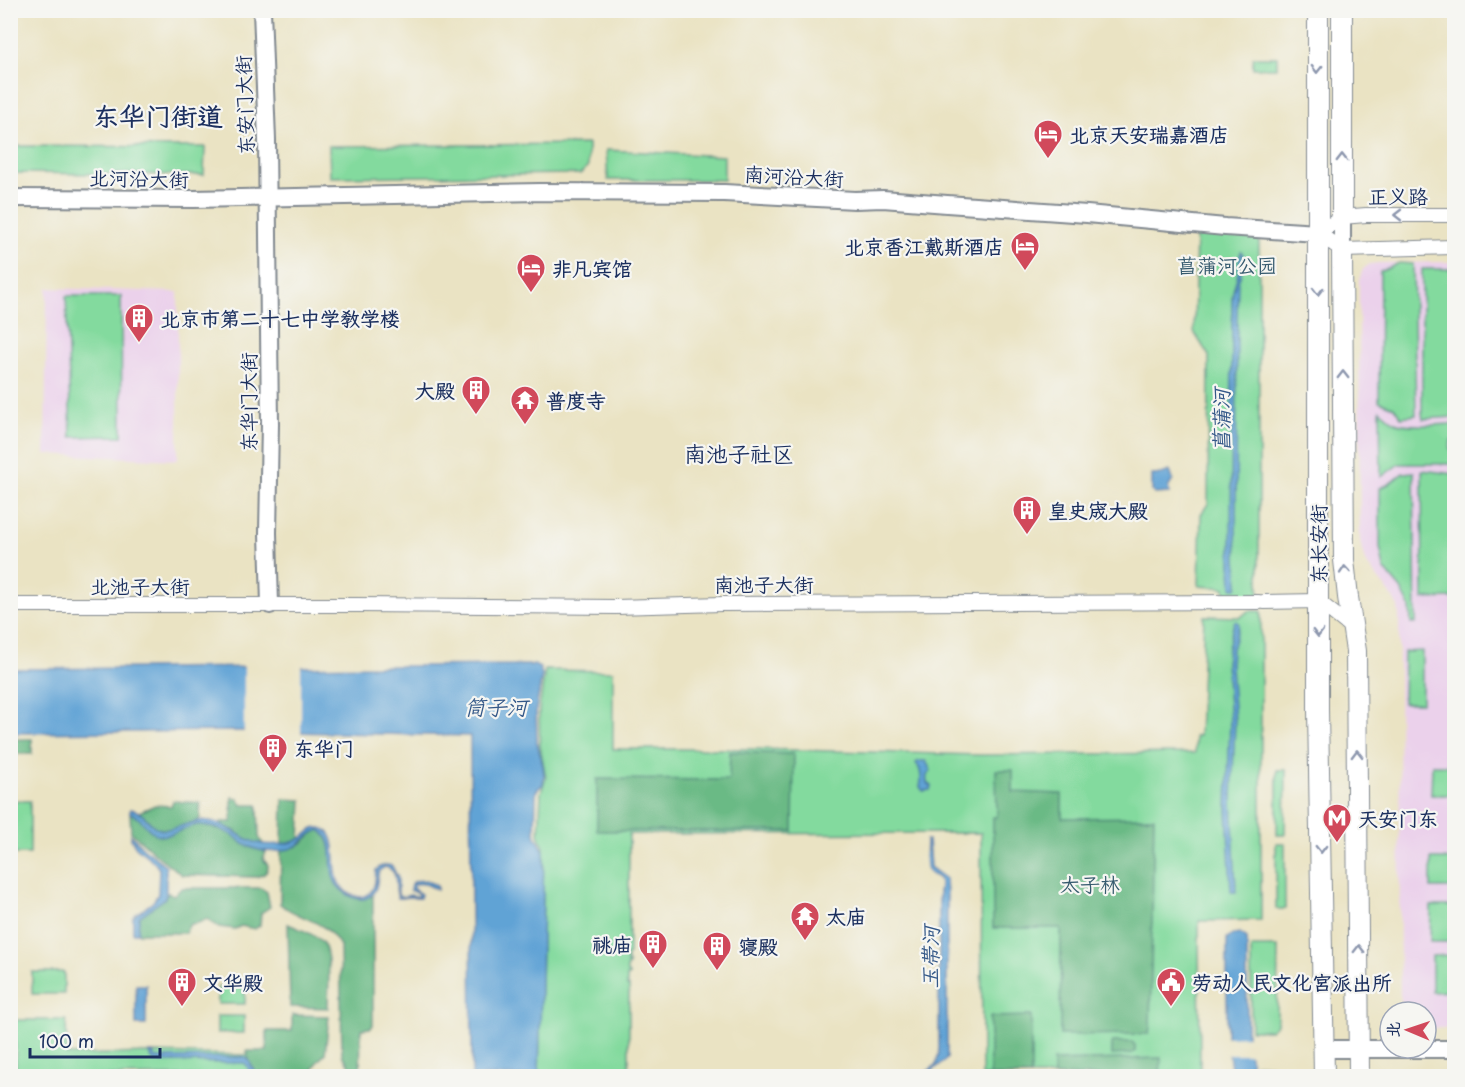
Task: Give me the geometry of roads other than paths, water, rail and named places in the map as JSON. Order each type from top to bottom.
[{"type":"highway","name":"东长安街","points":[[1318,10],[1318,601],[1324,1077]]},
{"type":"highway","name":"东长安街","points":[[1342,10],[1342,217]]},
{"type":"highway","name":"东长安街","points":[[1342,250],[1344,560],[1356,651],[1359,1077]]},
{"type":"main road","name":"东安门大街","points":[[262,10],[267,198]]},
{"type":"main road","name":"南河沿大街","points":[[267,198],[540,192],[724,193],[855,200],[883,199],[1224,227],[1318,232]]},
{"type":"main road","name":"北河沿大街","points":[[10,198],[194,200],[267,198]]},
{"type":"main road","name":"东华门大街","points":[[267,198],[270,605]]},
{"type":"main road","name":"东长安街","points":[[1342,217],[1342,250]]},
{"type":"main road","points":[[1438,1048],[1455,1048]]},
{"type":"main road","points":[[1324,1050],[1378,1050]]},
{"type":"street","name":"正义路","points":[[1342,217],[1455,215]]},
{"type":"street","points":[[1342,217],[1318,232],[1342,250],[1455,247]]},
{"type":"street","points":[[1318,601],[1352,628]]},
{"type":"street","name":"南池子大街","points":[[270,605],[616,607],[733,603],[1318,601]]},
{"type":"street","name":"北池子大街","points":[[10,605],[270,605]]},
{"type":"water","points":[[1241,252],[1243,254],[1238,282],[1237,319],[1238,585],[1237,588],[1233,588],[1231,565],[1232,298]]},
{"type":"water","points":[[1170,471],[1173,480],[1168,488],[1170,493],[1154,494],[1152,475]]},
{"type":"water","points":[[1236,621],[1239,625],[1232,649],[1231,666],[1235,721],[1232,799],[1236,892],[1231,892],[1227,809],[1230,721],[1226,662]]},
{"type":"water","name":"筒子河","points":[[534,665],[540,668],[542,675],[536,709],[537,742],[544,775],[543,784],[536,791],[535,832],[544,851],[539,1076],[472,1076],[470,736],[244,731],[11,733],[10,669]]},
{"type":"water","points":[[926,761],[931,771],[927,775],[930,790],[923,791],[920,787],[921,774],[916,763]]},
{"type":"water","points":[[130,809],[139,812],[159,829],[208,821],[223,825],[248,840],[262,844],[290,843],[301,839],[311,830],[321,828],[327,831],[334,844],[337,879],[343,889],[352,895],[361,897],[370,893],[375,884],[376,870],[385,865],[392,866],[398,878],[399,896],[418,897],[418,894],[410,890],[411,884],[417,881],[431,883],[437,886],[437,890],[427,884],[414,884],[413,889],[421,894],[420,898],[398,898],[395,876],[390,869],[385,867],[379,871],[376,888],[371,896],[359,899],[347,894],[337,885],[332,873],[329,840],[320,830],[289,849],[266,851],[249,847],[230,834],[208,826],[199,825],[169,835],[159,835],[130,813]]},
{"type":"water","points":[[131,835],[166,866],[166,895],[164,899],[139,917],[138,933],[133,933],[133,918],[153,902],[158,894],[159,869],[136,847]]},
{"type":"water","points":[[926,840],[928,840],[930,867],[946,879],[947,895],[947,1058],[929,1076],[927,1076],[928,1071],[936,1065],[939,1053],[940,881],[927,870]]},
{"type":"water","points":[[1240,933],[1247,938],[1247,1038],[1253,1076],[1232,1076],[1227,1038],[1227,938]]},
{"type":"water","points":[[136,985],[146,985],[146,1025],[136,1025]]},
{"type":"water","points":[[150,1053],[157,1058],[244,1057],[249,1060],[256,1076],[252,1076],[244,1063],[155,1062]]},
{"type":"place","name":"北京天安瑞嘉酒店","points":[[1048,160]]},
{"type":"place","name":"北京香江戴斯酒店","points":[[1025,272]]},
{"type":"place","name":"非凡宾馆","points":[[531,294]]},
{"type":"place","name":"北京市第二十七中学教学楼","points":[[139,344]]},
{"type":"place","name":"大殿","points":[[476,416]]},
{"type":"place","name":"普度寺","points":[[525,426]]},
{"type":"place","name":"皇史宬大殿","points":[[1027,536]]},
{"type":"place","name":"东华门","points":[[273,774]]},
{"type":"place","name":"天安门东","points":[[1337,844]]},
{"type":"place","name":"太庙","points":[[805,942]]},
{"type":"place","name":"祧庙","points":[[653,970]]},
{"type":"place","name":"寝殿","points":[[717,972]]},
{"type":"place","name":"文华殿","points":[[182,1008]]},
{"type":"place","name":"劳动人民文化宫派出所","points":[[1171,1008]]},
{"type":"district","name":"东华门街道","points":[[158,115]]},
{"type":"district","name":"南池子社区","points":[[739,452]]},
{"type":"park label","name":"菖蒲河公园","points":[[1227,265]]},
{"type":"park label","name":"太子林","points":[[1090,884]]},
{"type":"water label","name":"菖蒲河","points":[[1220,420]]},
{"type":"water label","name":"玉带河","points":[[929,957]]}]
